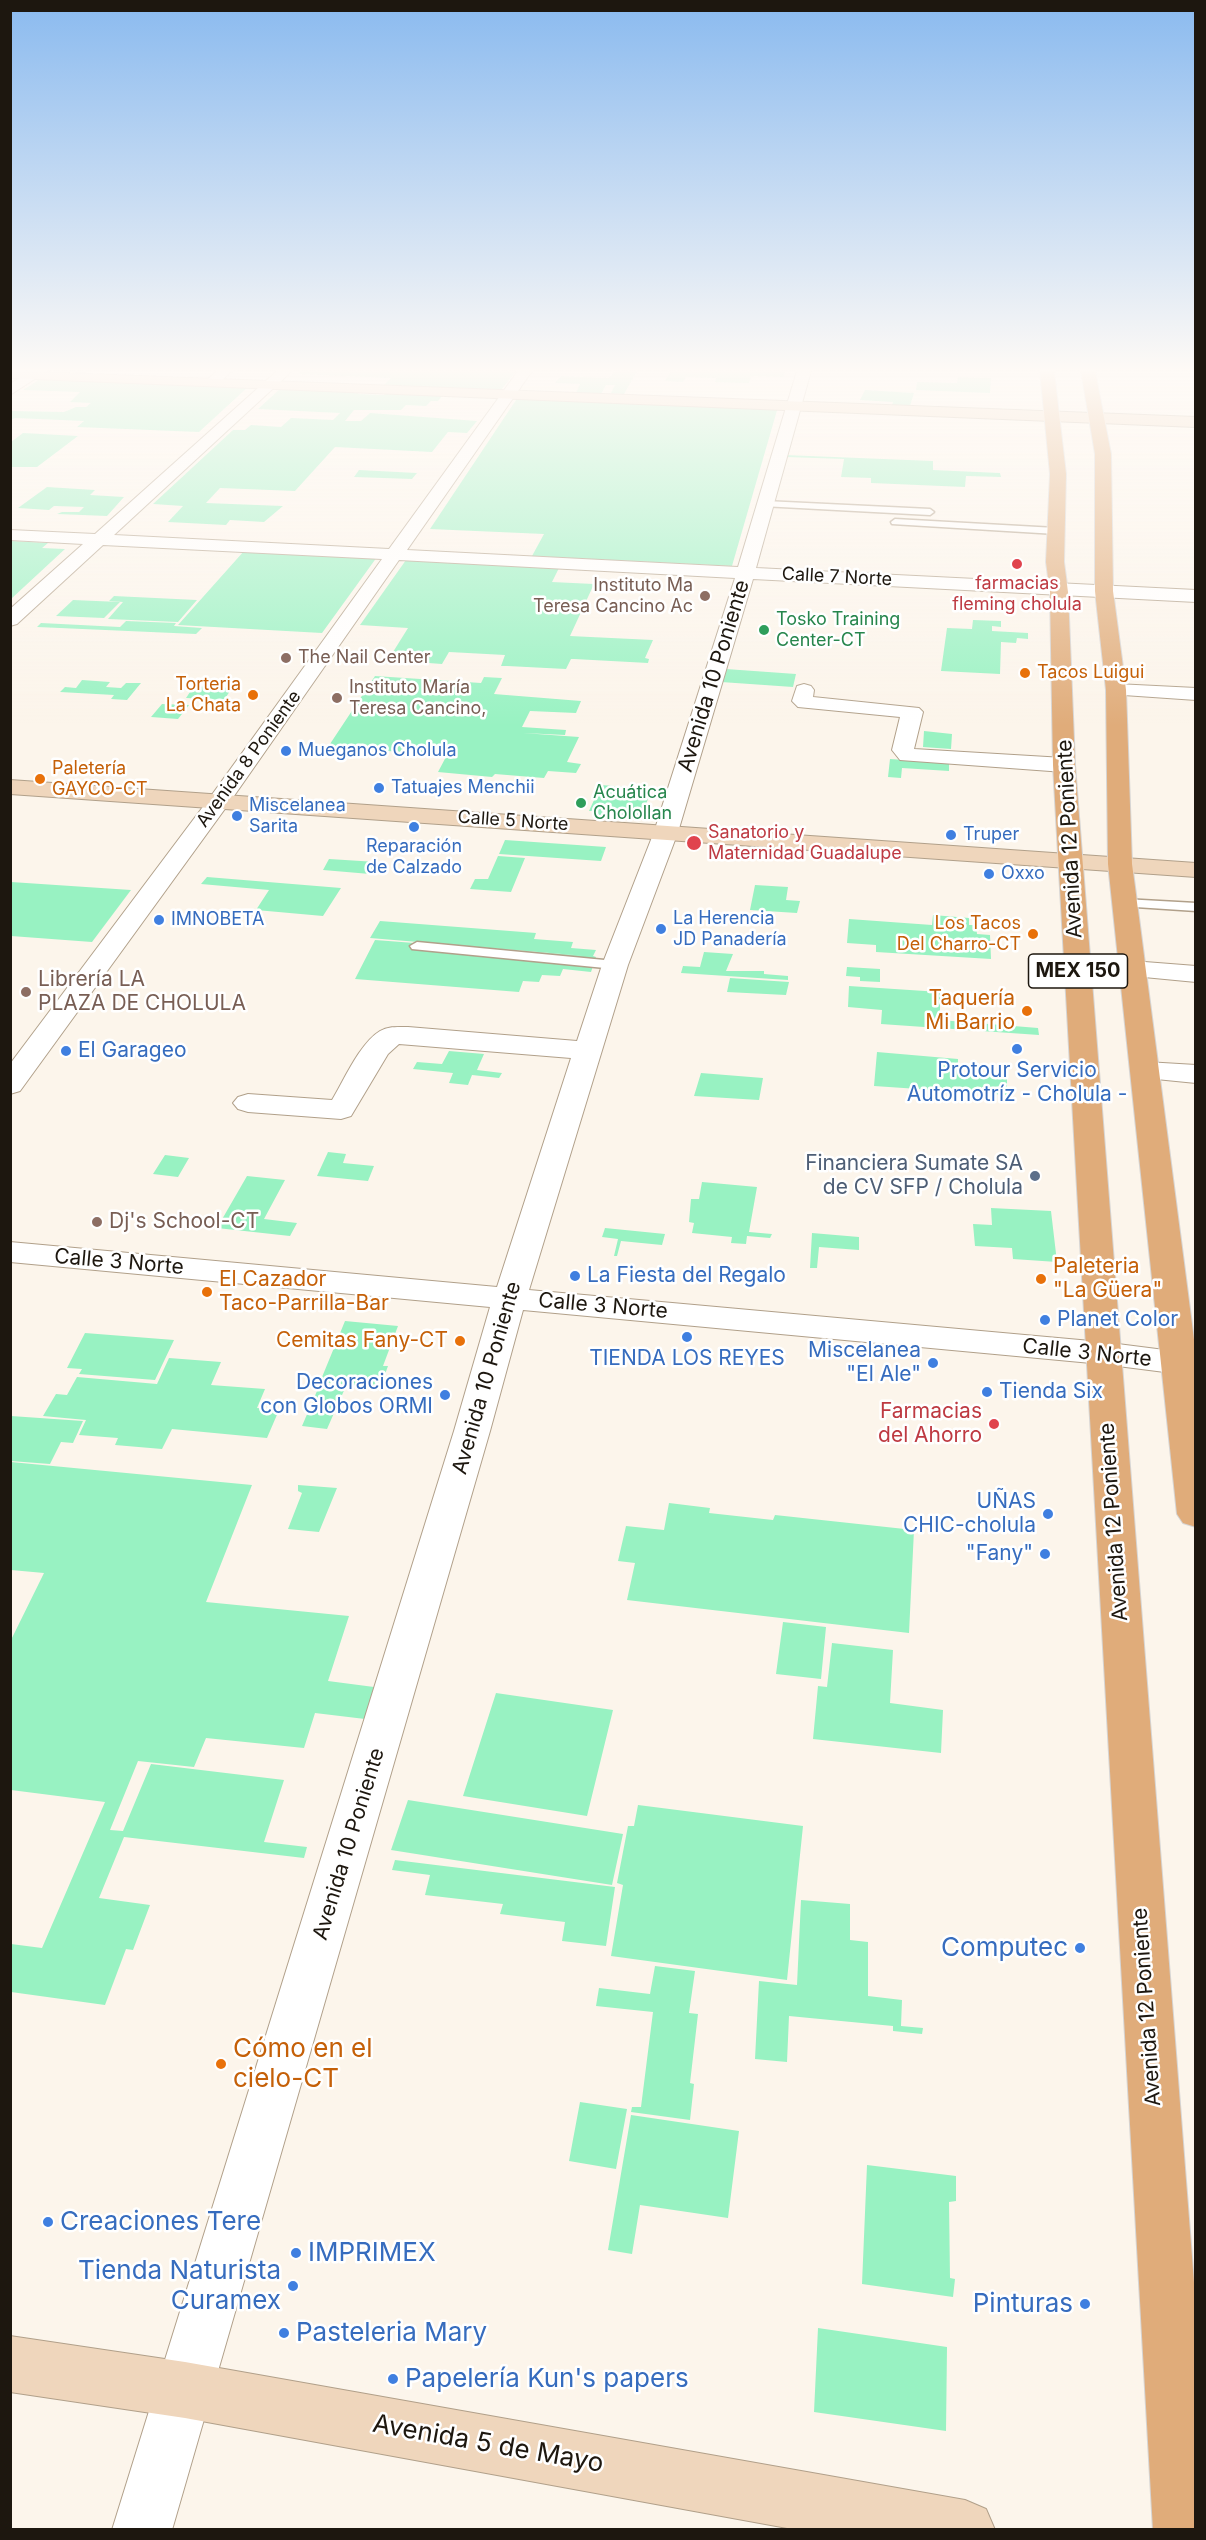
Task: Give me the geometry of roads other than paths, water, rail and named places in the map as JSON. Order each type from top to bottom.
[{"type":"main road","name":"Avenida 12 Poniente","points":[[1071,490],[1056,531],[1055,562],[1059,589],[1064,765],[1183,2529]]},
{"type":"main road","name":"Avenida 12 Poniente","points":[[1085,490],[1104,591],[1116,690],[1120,864],[1132,969],[1187,1364],[1196,1514]]},
{"type":"street","points":[[10,620],[154,490]]},
{"type":"street","name":"Avenida 8 Poniente","points":[[10,1085],[219,801],[440,490]]},
{"type":"street","name":"Avenida 10 Poniente","points":[[142,2529],[510,1297],[615,964],[666,832],[746,573],[769,490]]},
{"type":"street","name":"Calle 7 Norte","points":[[10,535],[1196,596]]},
{"type":"street","points":[[804,690],[802,701],[805,703],[912,712],[903,750],[908,755],[1064,765]]},
{"type":"street","points":[[1116,690],[1196,694]]},
{"type":"street","name":"Calle 5 Norte","points":[[10,786],[1196,870]]},
{"type":"street","points":[[1132,969],[1196,974]]},
{"type":"street","points":[[248,1103],[341,1110],[377,1049],[391,1036],[408,1035],[588,1051]]},
{"type":"street","points":[[1146,1071],[1196,1074]]},
{"type":"street","name":"Calle 3 Norte","points":[[10,1252],[1102,1353],[1187,1364]]},
{"type":"street","name":"Avenida 5 de Mayo","points":[[10,2364],[185,2390],[965,2529]]},
{"type":"lane","points":[[765,504],[930,512]]},
{"type":"lane","points":[[896,522],[1056,531]]},
{"type":"lane","points":[[1124,903],[1196,907]]},
{"type":"lane","points":[[417,946],[615,964]]},
{"type":"place","name":"farmacias fleming cholula","points":[[1017,564]]},
{"type":"place","name":"Instituto Ma Teresa Cancino Ac","points":[[705,596]]},
{"type":"place","name":"Tosko Training Center-CT","points":[[764,630]]},
{"type":"place","name":"The Nail Center","points":[[286,658]]},
{"type":"place","name":"Tacos Luigui","points":[[1025,673]]},
{"type":"place","name":"Torteria La Chata","points":[[253,695]]},
{"type":"place","name":"Instituto María Teresa Cancino,","points":[[337,698]]},
{"type":"place","name":"Mueganos Cholula","points":[[286,751]]},
{"type":"place","name":"Paletería GAYCO-CT","points":[[40,779]]},
{"type":"place","name":"Tatuajes Menchii","points":[[379,788]]},
{"type":"place","name":"Acuática Cholollan","points":[[581,803]]},
{"type":"place","name":"Miscelanea Sarita","points":[[237,816]]},
{"type":"place","name":"Reparación de Calzado","points":[[414,827]]},
{"type":"place","name":"Truper","points":[[951,835]]},
{"type":"place","name":"Sanatorio y Maternidad Guadalupe","points":[[694,843]]},
{"type":"place","name":"Oxxo","points":[[989,874]]},
{"type":"place","name":"IMNOBETA","points":[[159,920]]},
{"type":"place","name":"La Herencia JD Panadería","points":[[661,929]]},
{"type":"place","name":"Los Tacos Del Charro-CT","points":[[1033,934]]},
{"type":"place","name":"Librería LA PLAZA DE CHOLULA","points":[[26,992]]},
{"type":"place","name":"Taquería Mi Barrio","points":[[1027,1011]]},
{"type":"place","name":"Protour Servicio Automotríz - Cholula -","points":[[1017,1049]]},
{"type":"place","name":"El Garageo","points":[[66,1051]]},
{"type":"place","name":"Financiera Sumate SA de CV SFP / Cholula","points":[[1035,1176]]},
{"type":"place","name":"Dj's School-CT","points":[[97,1222]]},
{"type":"place","name":"La Fiesta del Regalo","points":[[575,1276]]},
{"type":"place","name":"Paleteria \"La Güera\"","points":[[1041,1279]]},
{"type":"place","name":"El Cazador Taco-Parrilla-Bar","points":[[207,1292]]},
{"type":"place","name":"Planet Color","points":[[1045,1320]]},
{"type":"place","name":"TIENDA LOS REYES","points":[[687,1337]]},
{"type":"place","name":"Cemitas Fany-CT","points":[[460,1341]]},
{"type":"place","name":"Miscelanea \"El Ale\"","points":[[933,1363]]},
{"type":"place","name":"Tienda Six","points":[[987,1392]]},
{"type":"place","name":"Decoraciones con Globos ORMI","points":[[445,1395]]},
{"type":"place","name":"Farmacias del Ahorro","points":[[994,1424]]},
{"type":"place","name":"UÑAS CHIC-cholula","points":[[1048,1514]]},
{"type":"place","name":"\"Fany\"","points":[[1045,1554]]},
{"type":"place","name":"Computec","points":[[1080,1948]]},
{"type":"place","name":"Cómo en el cielo-CT","points":[[221,2064]]},
{"type":"place","name":"Creaciones Tere","points":[[48,2222]]},
{"type":"place","name":"IMPRIMEX","points":[[296,2253]]},
{"type":"place","name":"Tienda Naturista Curamex","points":[[293,2286]]},
{"type":"place","name":"Pinturas","points":[[1085,2304]]},
{"type":"place","name":"Pasteleria Mary","points":[[284,2333]]},
{"type":"place","name":"Papelería Kun's papers","points":[[393,2379]]}]
